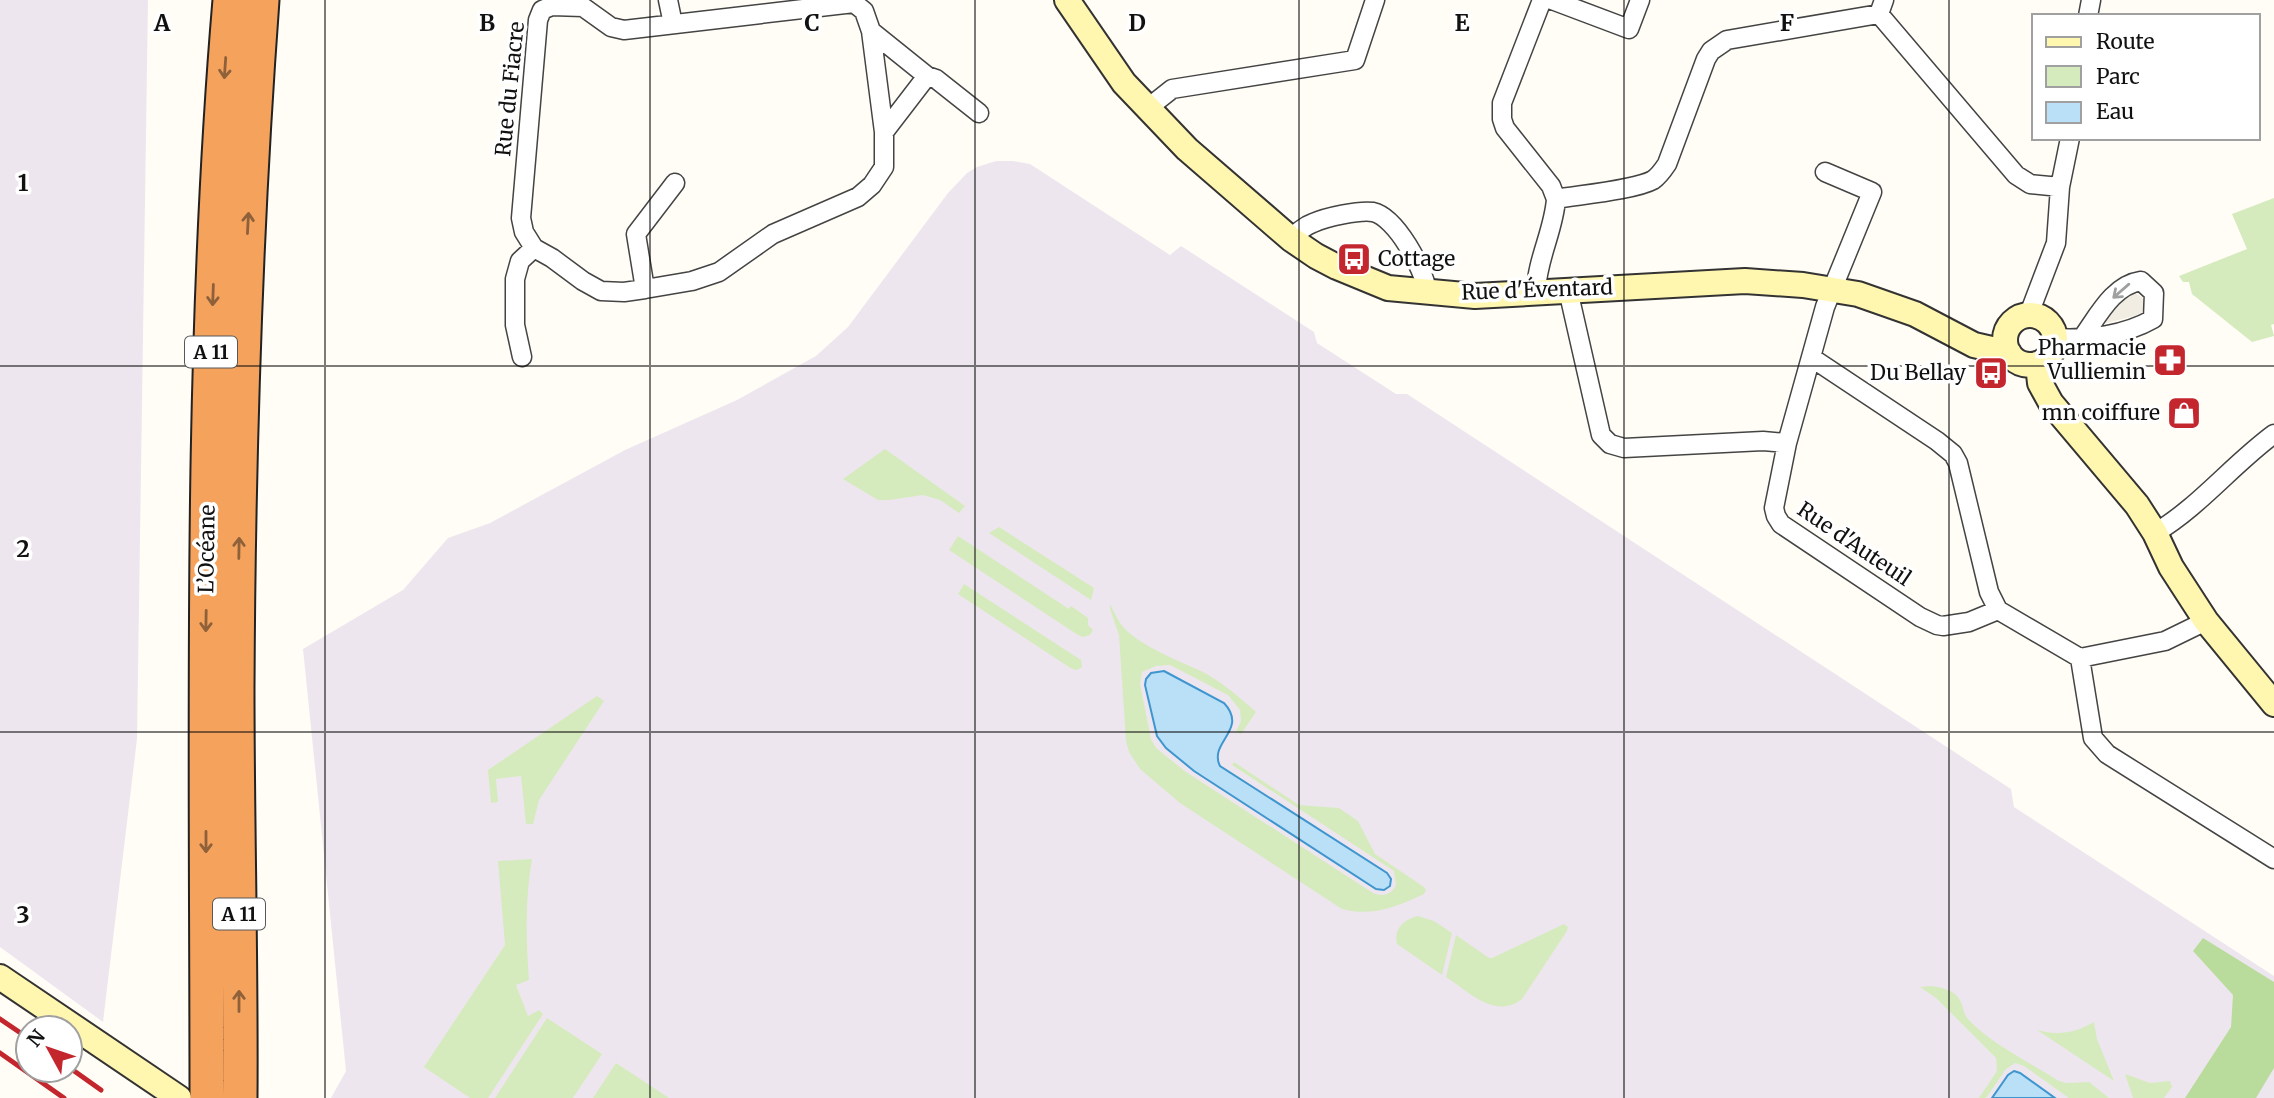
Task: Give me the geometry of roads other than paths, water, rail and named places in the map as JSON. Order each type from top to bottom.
[{"type":"highway","name":"L’Océane","points":[[207,1098],[205,705],[212,315],[230,0]]},
{"type":"highway","name":"L’Océane","points":[[240,1084],[237,690],[244,304],[262,0]]},
{"type":"street","points":[[668,0],[673,24]]},
{"type":"street","name":"Rue d'Éventard","points":[[1067,0],[1124,83],[1187,149],[1291,239],[1327,262],[1388,288],[1475,296],[1745,281],[1803,285],[1858,295],[1915,314],[1974,345],[2000,346]]},
{"type":"street","points":[[1148,108],[1172,89],[1355,60],[1375,0]]},
{"type":"street","points":[[1536,291],[1536,278],[1555,213],[1556,199],[1551,186],[1505,128],[1502,103],[1542,0]]},
{"type":"street","points":[[1552,0],[1629,29],[1640,0]]},
{"type":"street","points":[[522,357],[515,325],[514,279],[520,261],[534,248],[601,291],[624,292],[692,281],[719,272],[773,234],[858,197],[872,185],[884,167],[884,132],[871,32],[864,10],[854,2]]},
{"type":"street","name":"Rue du Fiacre","points":[[534,248],[524,232],[521,218],[538,20],[542,10],[552,6],[583,7],[611,27],[624,30],[854,2]]},
{"type":"street","points":[[1556,199],[1639,185],[1660,174],[1667,164],[1706,59],[1718,45],[1727,40],[1882,7],[2016,175],[2030,184],[2060,187]]},
{"type":"street","points":[[871,32],[979,113]]},
{"type":"street","points":[[884,132],[927,76]]},
{"type":"street","points":[[2029,314],[2056,243],[2060,187],[2070,140]]},
{"type":"street","name":"Rue d'Auteuil","points":[[1825,172],[1872,192],[1825,307],[1787,443],[1774,508],[1776,516],[1781,524],[1920,617],[1937,625],[1969,622],[1998,610]]},
{"type":"street","points":[[645,289],[636,234],[675,183]]},
{"type":"street","points":[[1291,239],[1313,222],[1346,214],[1374,212],[1390,223],[1416,259],[1425,278],[1427,291]]},
{"type":"street","points":[[1568,290],[1601,435],[1610,444],[1624,447],[1763,440],[1787,443]]},
{"type":"street","points":[[2029,314],[2047,320],[2056,338],[2049,356],[2038,364],[2019,363],[2000,346],[2012,322],[2029,314]]},
{"type":"street","points":[[2056,338],[2082,338]]},
{"type":"street","points":[[1812,358],[1953,454],[1958,463],[1989,592],[1998,610],[2080,658],[2165,641],[2206,621]]},
{"type":"street","points":[[2038,364],[2042,387],[2051,403],[2130,495],[2206,621],[2274,704]]},
{"type":"street","points":[[2155,533],[2180,516],[2236,464],[2274,434]]},
{"type":"street","points":[[2080,658],[2093,738],[2107,754],[2274,859]]},
{"type":"street","points":[[0,978],[179,1098]]},
{"type":"water","points":[[1164,671],[1224,703],[1231,712],[1231,728],[1219,750],[1220,766],[1387,873],[1391,879],[1390,886],[1384,890],[1376,889],[1194,771],[1166,748],[1157,736],[1145,685],[1151,673]]},
{"type":"water","points":[[2014,1071],[2055,1098],[1992,1098],[2008,1075]]},
{"type":"railway","points":[[0,1019],[14,1028]]},
{"type":"railway","points":[[0,1053],[64,1098]]},
{"type":"railway","points":[[84,1078],[101,1090]]},
{"type":"place","name":"Cottage","points":[[1354,259]]},
{"type":"place","name":"Pharmacie Vulliemin","points":[[2170,360]]},
{"type":"place","name":"Du Bellay","points":[[1991,373]]},
{"type":"place","name":"mn coiffure","points":[[2184,413]]}]
